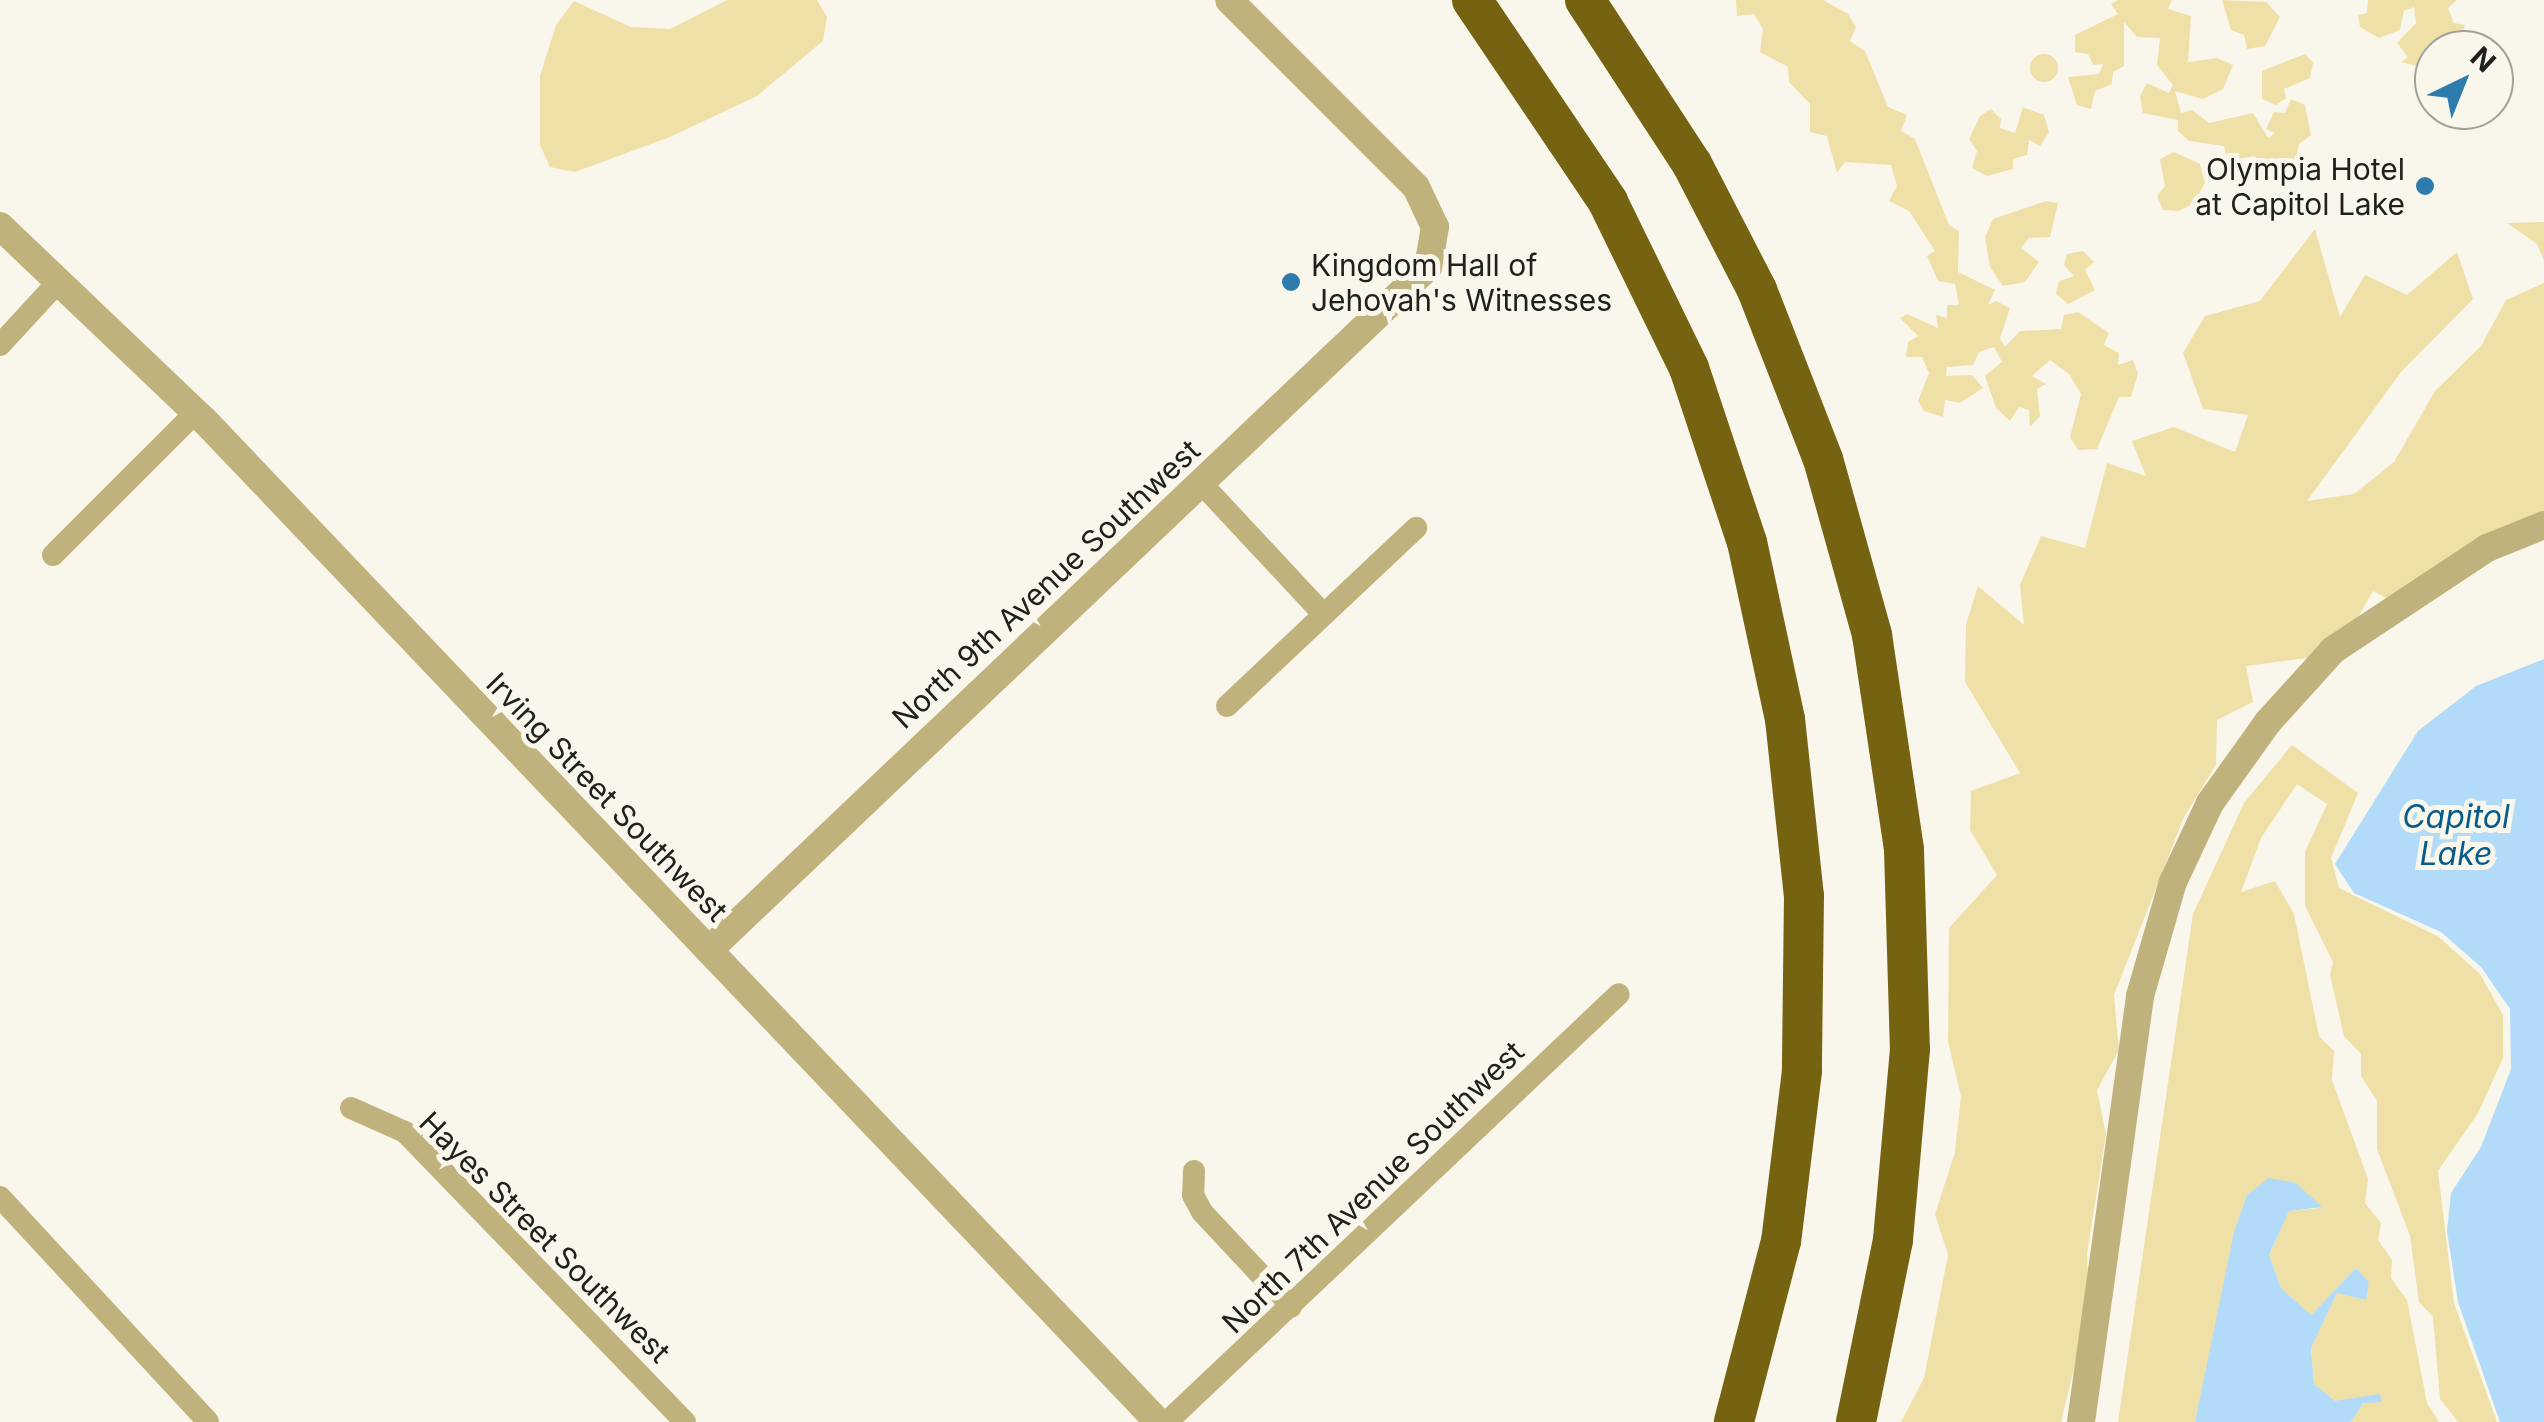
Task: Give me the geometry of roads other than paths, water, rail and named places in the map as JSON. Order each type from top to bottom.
[{"type":"highway","points":[[1472,0],[1560,122],[1659,301],[1731,489],[1782,701],[1804,896],[1802,1071],[1780,1242],[1734,1422]]},
{"type":"highway","points":[[1585,0],[1692,164],[1757,290],[1823,459],[1872,635],[1904,850],[1910,1049],[1893,1240],[1856,1422]]},
{"type":"street","name":"North 9th Avenue Southwest","points":[[708,950],[1428,267],[1435,227],[1416,187],[1229,0]]},
{"type":"street","name":"Irving Street Southwest","points":[[0,226],[196,412],[1158,1422]]},
{"type":"street","points":[[0,344],[59,281]]},
{"type":"street","points":[[54,555],[196,412]]},
{"type":"street","points":[[1201,483],[1323,614]]},
{"type":"street","points":[[2081,1422],[2140,996],[2173,882],[2210,803],[2268,722],[2333,650],[2486,548],[2544,525]]},
{"type":"street","points":[[1228,706],[1416,528]]},
{"type":"street","name":"North 7th Avenue Southwest","points":[[1167,1422],[1619,994]]},
{"type":"street","name":"Hayes Street Southwest","points":[[351,1108],[405,1132],[685,1422]]},
{"type":"street","points":[[1194,1170],[1193,1195],[1202,1212],[1291,1307]]},
{"type":"street","points":[[0,1197],[208,1422]]},
{"type":"water","name":"Capitol Lake","points":[[2544,659],[2544,1422],[2500,1422],[2458,1302],[2447,1231],[2451,1193],[2481,1147],[2511,1069],[2510,1009],[2481,967],[2441,932],[2354,893],[2335,864],[2418,731],[2476,686]]},
{"type":"water","points":[[2269,1178],[2296,1183],[2322,1207],[2289,1211],[2269,1255],[2281,1288],[2311,1315],[2356,1268],[2369,1282],[2366,1300],[2337,1293],[2311,1348],[2314,1384],[2335,1401],[2379,1394],[2383,1402],[2363,1403],[2351,1422],[2195,1422],[2234,1232],[2247,1195]]},
{"type":"place","name":"Olympia Hotel at Capitol Lake","points":[[2425,186]]},
{"type":"place","name":"Kingdom Hall of Jehovah's Witnesses","points":[[1291,282]]}]
